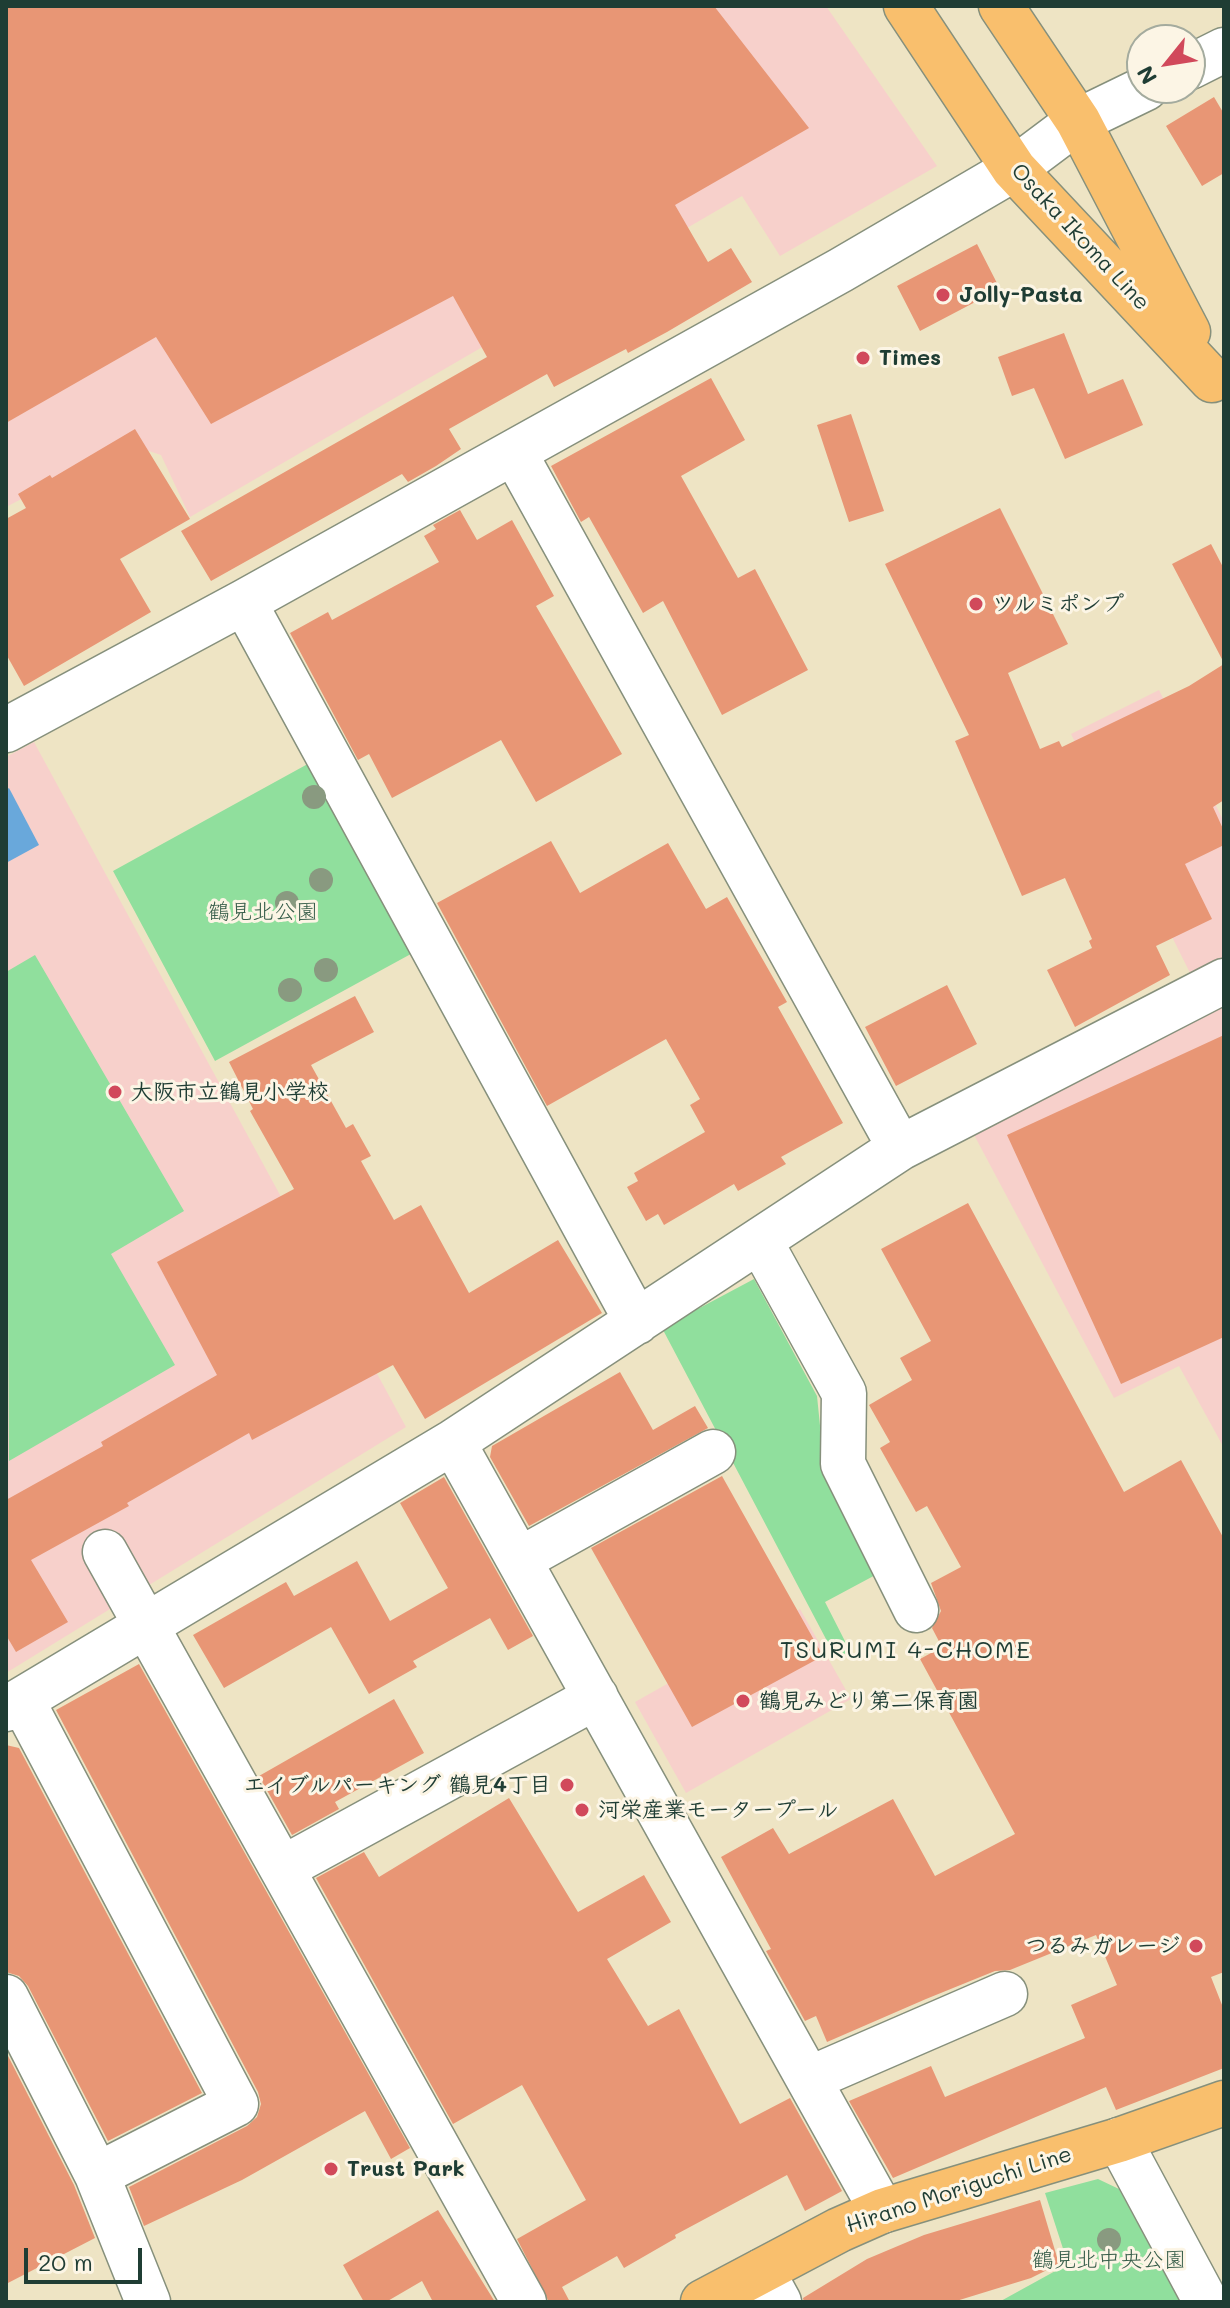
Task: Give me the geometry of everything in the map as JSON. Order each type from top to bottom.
[{"type":"main road","name":"Osaka Ikoma Line","points":[[906,6],[1014,169],[1218,388]]},
{"type":"main road","name":"Osaka Ikoma Line","points":[[1001,6],[1078,121],[1218,388]]},
{"type":"main road","name":"Hirano Moriguchi Line","points":[[703,2302],[771,2286],[839,2230],[882,2211],[1119,2140],[1224,2103]]},
{"type":"street","points":[[1206,59],[1224,50]]},
{"type":"street","points":[[6,730],[244,602],[841,270],[1014,169],[1078,121],[1126,98]]},
{"type":"street","points":[[514,452],[900,1148]]},
{"type":"street","points":[[244,602],[637,1322]]},
{"type":"street","points":[[97,2175],[236,2104],[14,1705],[453,1442],[900,1148],[1224,981]]},
{"type":"street","points":[[760,1241],[844,1393],[843,1464],[916,1610]]},
{"type":"street","points":[[453,1442],[882,2211]]},
{"type":"street","points":[[519,1560],[713,1452]]},
{"type":"street","points":[[105,1552],[524,2302]]},
{"type":"street","points":[[283,1868],[596,1697]]},
{"type":"street","points":[[809,2079],[1005,1994]]},
{"type":"street","points":[[6,1997],[97,2175],[148,2302]]},
{"type":"street","points":[[1119,2140],[1206,2302]]},
{"type":"shaded area","points":[[6,6],[826,6],[937,166],[780,256],[742,196],[190,517],[161,455],[128,444],[6,507]]},
{"type":"shaded area","points":[[1159,690],[1224,822],[1224,961],[1192,977],[1071,734]]},
{"type":"shaded area","name":"大阪市立鶴見小学校","points":[[34,742],[406,1427],[6,1673],[6,757]]},
{"type":"shaded area","points":[[1224,999],[1224,1448],[1179,1366],[1114,1398],[972,1131]]},
{"type":"shaded area","name":"鶴見みどり第二保育園","points":[[800,1609],[851,1699],[686,1793],[635,1702]]},
{"type":"green space","name":"鶴見北公園","points":[[315,760],[420,949],[215,1061],[113,871]]},
{"type":"green space","points":[[35,955],[184,1211],[111,1254],[175,1365],[9,1461],[6,972]]},
{"type":"green space","points":[[754,1279],[817,1396],[824,1465],[881,1572],[825,1602],[850,1651],[836,1658],[662,1328]]},
{"type":"green space","name":"鶴見北中央公園","points":[[1098,2179],[1119,2189],[1180,2302],[999,2302],[1068,2264],[1045,2193]]},
{"type":"water","points":[[9,788],[39,845],[6,863],[6,790]]},
{"type":"building","points":[[6,6],[714,6],[809,128],[675,205],[708,262],[731,248],[752,282],[628,353],[626,349],[554,387],[547,374],[449,429],[461,449],[436,466],[408,482],[402,474],[211,581],[181,531],[487,357],[453,296],[211,424],[156,337],[6,423]]},
{"type":"building","points":[[1214,97],[1224,114],[1224,173],[1202,186],[1166,126]]},
{"type":"building","points":[[977,244],[1000,289],[920,331],[897,286]]},
{"type":"building","points":[[1064,333],[1088,394],[1123,379],[1143,425],[1065,459],[1034,388],[1012,396],[998,357]]},
{"type":"building","points":[[711,378],[745,440],[681,476],[738,578],[755,569],[808,670],[722,715],[663,601],[643,613],[589,517],[581,522],[551,466]]},
{"type":"building","points":[[851,414],[884,511],[849,522],[817,425]]},
{"type":"building","points":[[135,429],[190,519],[120,559],[151,612],[24,686],[6,654],[6,519],[26,508],[18,494],[50,475],[52,478]]},
{"type":"building","points":[[1000,508],[1068,644],[1008,673],[1040,749],[1059,741],[1062,747],[1189,686],[1224,664],[1224,800],[1213,807],[1224,831],[1224,845],[1185,864],[1212,919],[1156,946],[1170,975],[1075,1027],[1047,970],[1092,948],[1089,941],[1092,939],[1065,878],[1022,896],[955,741],[969,735],[885,564]]},
{"type":"building","points":[[460,510],[477,540],[512,520],[554,596],[536,606],[622,754],[536,802],[501,740],[392,798],[369,754],[358,760],[290,633],[328,612],[332,620],[439,562],[424,536],[436,529],[433,525]]},
{"type":"building","points":[[1211,544],[1224,569],[1224,663],[1172,564]]},
{"type":"building","points":[[551,841],[580,893],[668,843],[706,909],[727,897],[787,1002],[778,1007],[843,1123],[781,1157],[786,1164],[738,1191],[734,1184],[664,1225],[658,1214],[646,1221],[627,1187],[638,1181],[634,1173],[705,1132],[690,1105],[700,1099],[666,1039],[547,1106],[437,903]]},
{"type":"building","points":[[947,985],[977,1044],[896,1086],[865,1027]]},
{"type":"building","points":[[355,996],[374,1032],[311,1065],[346,1128],[353,1124],[371,1156],[361,1161],[394,1220],[421,1205],[469,1293],[558,1240],[602,1313],[425,1419],[393,1365],[252,1440],[249,1433],[127,1503],[129,1506],[31,1560],[68,1622],[16,1652],[6,1635],[6,1500],[103,1446],[101,1442],[217,1375],[157,1262],[294,1189],[250,1111],[253,1109],[229,1062]]},
{"type":"building","points":[[1224,1035],[1224,1337],[1121,1384],[1007,1135]]},
{"type":"building","points":[[968,1203],[1124,1492],[1181,1460],[1224,1539],[1224,1972],[1211,1977],[1224,2010],[1224,2068],[1116,2110],[1106,2087],[893,2178],[849,2101],[931,2066],[945,2097],[1085,2038],[1071,2005],[1117,1985],[1096,1935],[1010,1970],[995,1971],[827,2042],[816,2016],[805,2021],[766,1951],[771,1949],[721,1857],[773,1828],[789,1854],[893,1799],[935,1876],[1015,1834],[920,1659],[942,1647],[932,1628],[941,1611],[931,1583],[961,1567],[927,1506],[916,1512],[880,1448],[890,1442],[869,1405],[912,1380],[900,1358],[931,1341],[881,1249]]},
{"type":"building","points":[[620,1372],[653,1430],[695,1406],[708,1428],[529,1526],[490,1457],[492,1446]]},
{"type":"building","points":[[722,1476],[823,1656],[692,1727],[591,1548]]},
{"type":"building","points":[[444,1477],[533,1636],[508,1650],[490,1618],[413,1661],[417,1667],[369,1694],[331,1627],[224,1688],[193,1635],[286,1582],[294,1596],[357,1561],[390,1621],[448,1588],[400,1503]]},
{"type":"building","points":[[139,1664],[410,2148],[391,2159],[365,2111],[242,2180],[144,2226],[129,2187],[247,2126],[257,2117],[261,2104],[258,2092],[56,1710]]},
{"type":"building","points":[[394,1699],[424,1753],[335,1802],[339,1809],[292,1835],[259,1776]]},
{"type":"building","points":[[6,1745],[19,1748],[202,2093],[108,2141],[28,1986],[19,1976],[6,1972]]},
{"type":"building","points":[[509,1798],[578,1912],[644,1875],[671,1922],[607,1959],[648,2026],[679,2009],[740,2124],[790,2098],[842,2191],[805,2211],[787,2175],[675,2235],[676,2238],[624,2268],[617,2256],[562,2287],[570,2302],[549,2302],[517,2239],[586,2200],[522,2085],[453,2124],[316,1878],[364,1852],[379,1877]]},
{"type":"building","points":[[6,2052],[74,2185],[95,2238],[6,2284]]},
{"type":"building","points":[[1040,2200],[1059,2264],[1031,2278],[953,2302],[804,2302],[803,2298],[867,2259],[924,2235]]},
{"type":"building","points":[[438,2210],[495,2302],[433,2302],[422,2281],[386,2302],[364,2302],[343,2265]]},
{"type":"place","name":"Jolly-Pasta","points":[[943,295]]},
{"type":"place","name":"Times","points":[[863,358]]},
{"type":"place","name":"ツルミポンプ","points":[[976,604]]},
{"type":"place","name":"大阪市立鶴見小学校","points":[[115,1092]]},
{"type":"place","name":"鶴見みどり第二保育園","points":[[743,1701]]},
{"type":"place","name":"エイブルパーキング 鶴見4丁目","points":[[567,1785]]},
{"type":"place","name":"河栄産業モータープール","points":[[582,1810]]},
{"type":"place","name":"つるみガレージ","points":[[1196,1946]]},
{"type":"place","name":"Trust Park","points":[[331,2169]]},
{"type":"district","name":"TSURUMI 4-CHOME","points":[[906,1651]]}]
